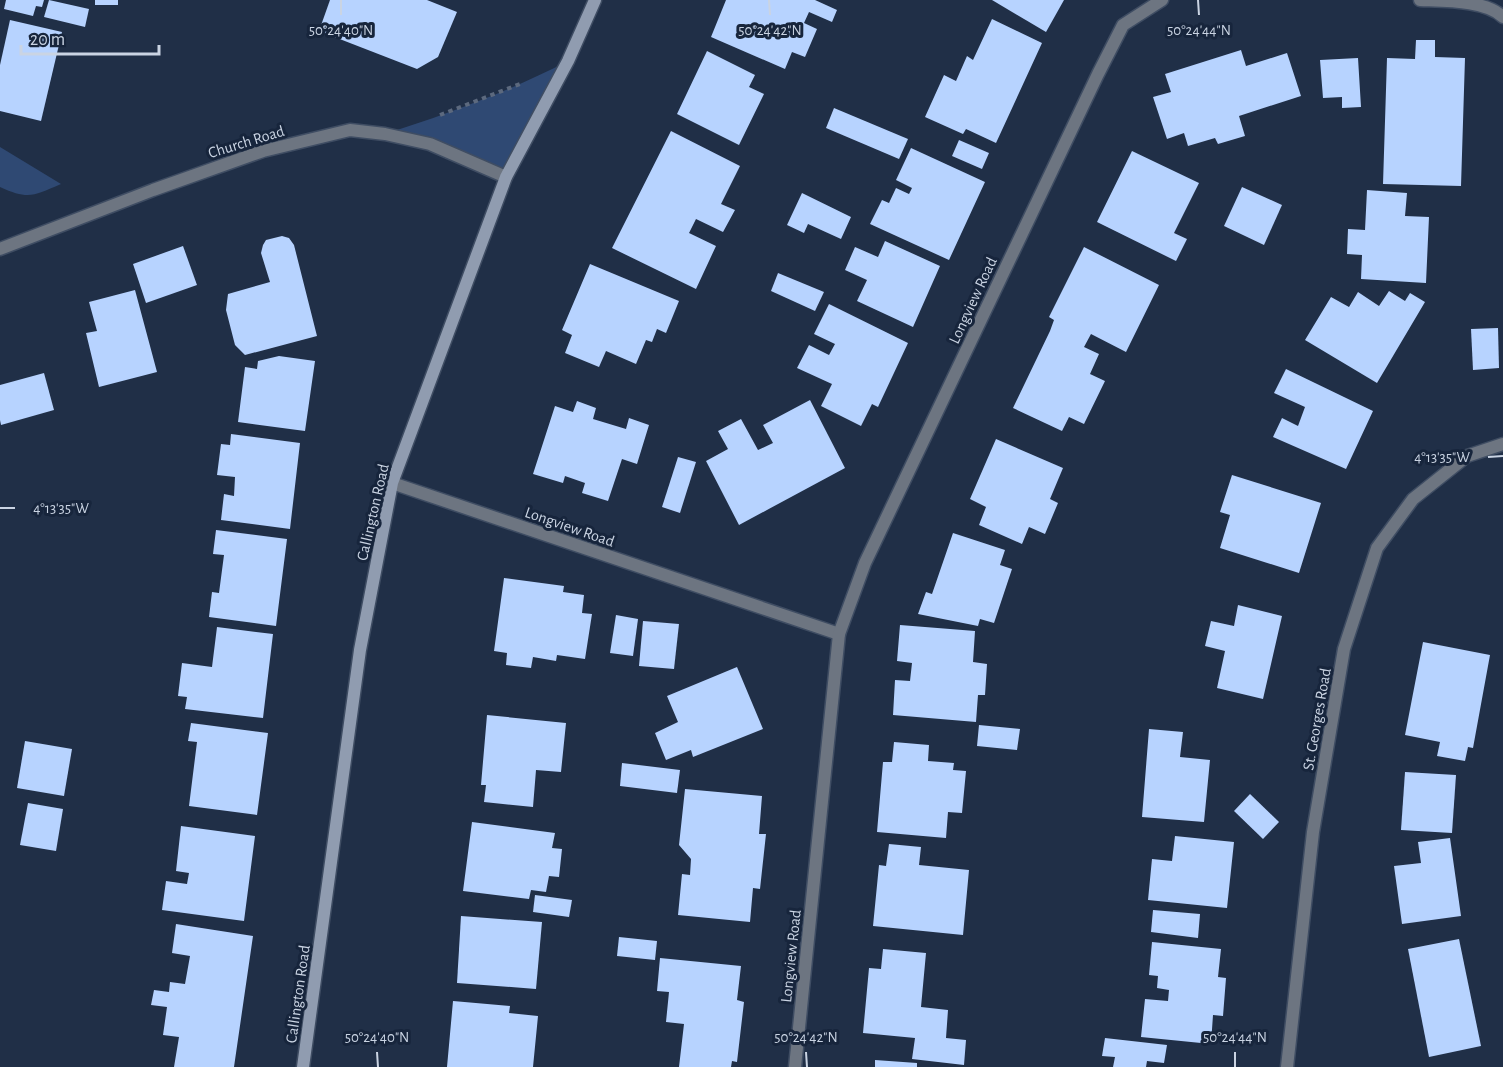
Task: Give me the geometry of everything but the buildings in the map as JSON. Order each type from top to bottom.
[{"type":"street","name":"Callington Road","points":[[303,1067],[360,650],[392,483],[507,177],[568,61],[595,0]]},
{"type":"street","name":"Longview Road","points":[[795,1067],[839,634],[865,562],[1098,74],[1123,25],[1162,0]]},
{"type":"street","points":[[1420,0],[1476,2],[1503,17]]},
{"type":"street","name":"Church Road","points":[[0,249],[153,190],[263,151],[350,130],[385,134],[430,144],[507,177]]},
{"type":"street","name":"St. Georges Road","points":[[1287,1067],[1313,832],[1344,649],[1377,548],[1413,499],[1467,456],[1503,444]]},
{"type":"street","name":"Longview Road","points":[[392,483],[839,634]]},
{"type":"path","points":[[435,117],[499,93],[568,61]]},
{"type":"shaded area","points":[[568,61],[506,177],[385,134],[478,101]]},
{"type":"shaded area","points":[[0,147],[61,184],[31,195],[18,194],[0,187]]}]
